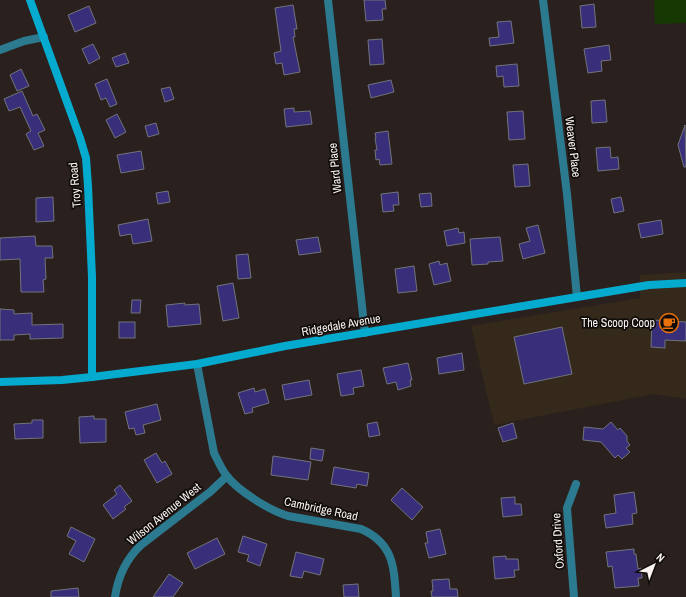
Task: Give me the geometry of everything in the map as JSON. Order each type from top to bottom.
[{"type":"main road","name":"Troy Road","points":[[30,0],[86,158],[92,277],[92,378]]},
{"type":"main road","name":"Ridgedale Avenue","points":[[0,382],[92,378],[198,364],[285,346],[577,296],[649,285],[686,283]]},
{"type":"street","name":"Ward Place","points":[[328,0],[365,333]]},
{"type":"street","name":"Weaver Place","points":[[543,0],[567,194],[577,296]]},
{"type":"street","points":[[0,50],[24,41],[44,37]]},
{"type":"street","name":"Cambridge Road","points":[[198,364],[214,453],[227,476],[245,492],[268,508],[282,514],[361,529],[378,539],[388,552],[393,570],[396,597]]},
{"type":"street","name":"Wilson Avenue West","points":[[115,597],[120,574],[136,550],[210,492],[227,476]]},
{"type":"street","name":"Oxford Drive","points":[[574,597],[567,508],[576,484]]},
{"type":"shaded area","points":[[686,272],[686,399],[654,394],[494,425],[471,326],[640,298],[640,275]]},
{"type":"green space","points":[[654,0],[686,0],[686,23],[655,24]]},
{"type":"building","points":[[364,0],[385,0],[386,9],[382,9],[383,20],[366,21]]},
{"type":"building","points":[[594,4],[596,27],[582,28],[580,6]]},
{"type":"building","points":[[293,5],[297,29],[294,29],[295,37],[293,37],[300,72],[284,75],[282,63],[276,64],[274,53],[281,51],[275,8]]},
{"type":"building","points":[[89,6],[96,23],[75,32],[68,15]]},
{"type":"building","points":[[511,21],[514,43],[490,46],[489,38],[499,37],[497,22]]},
{"type":"building","points":[[382,39],[384,64],[370,65],[368,40]]},
{"type":"building","points":[[93,44],[100,58],[89,64],[82,49]]},
{"type":"building","points":[[609,45],[611,60],[601,61],[602,71],[588,73],[584,49]]},
{"type":"building","points":[[125,53],[129,63],[116,67],[112,58]]},
{"type":"building","points":[[517,64],[519,86],[504,87],[503,76],[497,77],[496,66]]},
{"type":"building","points":[[21,69],[29,86],[17,91],[10,75]]},
{"type":"building","points":[[107,79],[117,104],[110,107],[106,98],[101,100],[95,84]]},
{"type":"building","points":[[391,80],[394,92],[371,98],[368,85]]},
{"type":"building","points":[[170,87],[174,99],[165,102],[161,89]]},
{"type":"building","points":[[22,91],[33,116],[37,114],[45,130],[38,133],[44,146],[34,150],[26,134],[31,131],[20,107],[9,111],[4,99]]},
{"type":"building","points":[[605,100],[607,122],[592,123],[591,101]]},
{"type":"building","points":[[294,108],[294,112],[310,111],[312,124],[286,127],[284,109]]},
{"type":"building","points":[[523,111],[525,139],[509,140],[507,112]]},
{"type":"building","points":[[117,114],[126,132],[115,138],[106,120]]},
{"type":"building","points":[[156,123],[159,134],[148,137],[145,126]]},
{"type":"building","points":[[685,125],[686,167],[684,167],[678,145]]},
{"type":"building","points":[[388,131],[392,164],[380,165],[379,159],[376,160],[375,150],[377,150],[375,133]]},
{"type":"building","points":[[610,147],[611,158],[618,157],[619,169],[598,171],[596,148]]},
{"type":"building","points":[[141,151],[144,169],[121,173],[117,155]]},
{"type":"building","points":[[528,164],[530,186],[515,187],[513,165]]},
{"type":"building","points":[[168,191],[170,202],[158,204],[156,193]]},
{"type":"building","points":[[398,192],[399,205],[393,205],[394,211],[383,212],[381,194]]},
{"type":"building","points":[[431,193],[432,206],[421,207],[419,194]]},
{"type":"building","points":[[53,197],[54,221],[36,222],[36,198]]},
{"type":"building","points":[[621,197],[624,211],[614,213],[611,199]]},
{"type":"building","points":[[148,219],[152,241],[133,244],[131,234],[120,236],[118,225]]},
{"type":"building","points":[[661,220],[663,234],[641,238],[638,224]]},
{"type":"building","points":[[538,225],[545,253],[523,259],[519,244],[530,241],[526,228]]},
{"type":"building","points":[[458,228],[459,233],[464,232],[465,243],[447,246],[444,231]]},
{"type":"building","points":[[35,236],[36,246],[52,246],[53,258],[45,258],[46,279],[43,280],[44,292],[21,292],[20,259],[0,260],[0,238]]},
{"type":"building","points":[[318,237],[321,252],[299,255],[296,240]]},
{"type":"building","points":[[500,237],[503,261],[472,265],[470,239]]},
{"type":"building","points":[[248,254],[251,278],[238,279],[236,255]]},
{"type":"building","points":[[439,261],[440,265],[447,263],[451,281],[434,285],[429,264]]},
{"type":"building","points":[[414,266],[417,291],[398,293],[395,269]]},
{"type":"building","points":[[233,283],[239,318],[223,321],[217,286]]},
{"type":"building","points":[[132,300],[141,300],[140,313],[131,313]]},
{"type":"building","points":[[185,303],[185,305],[199,304],[201,324],[168,327],[166,305]]},
{"type":"building","points":[[0,309],[14,310],[14,314],[32,313],[32,325],[63,324],[63,338],[30,339],[30,334],[14,335],[14,340],[0,340]]},
{"type":"building","points":[[652,320],[686,322],[686,341],[665,340],[665,348],[651,347]]},
{"type":"building","points":[[119,322],[135,322],[135,338],[119,338]]},
{"type":"building","points":[[562,327],[572,374],[524,384],[514,337]]},
{"type":"building","points":[[462,353],[464,370],[439,374],[437,358]]},
{"type":"building","points":[[408,363],[412,380],[410,380],[411,386],[398,390],[396,382],[387,384],[383,368]]},
{"type":"building","points":[[361,370],[364,386],[353,388],[354,394],[341,396],[337,374]]},
{"type":"building","points":[[309,380],[312,395],[285,400],[282,385]]},
{"type":"building","points":[[254,388],[255,392],[265,389],[269,403],[252,408],[253,412],[245,414],[238,393]]},
{"type":"building","points":[[157,404],[161,420],[143,425],[145,433],[136,435],[134,428],[129,429],[125,412]]},
{"type":"building","points":[[94,416],[94,419],[106,419],[106,442],[80,443],[79,417]]},
{"type":"building","points":[[32,420],[43,420],[43,438],[15,439],[14,424],[32,423]]},
{"type":"building","points":[[377,422],[380,435],[369,437],[367,424]]},
{"type":"building","points":[[611,422],[618,430],[620,428],[627,436],[627,441],[630,445],[626,448],[630,452],[622,459],[618,455],[615,458],[601,442],[583,440],[584,427],[603,429]]},
{"type":"building","points":[[513,423],[517,438],[503,442],[498,428]]},
{"type":"building","points":[[311,448],[324,450],[322,461],[310,459]]},
{"type":"building","points":[[156,453],[162,463],[165,461],[172,474],[157,483],[144,460]]},
{"type":"building","points":[[273,456],[311,462],[308,480],[271,475]]},
{"type":"building","points":[[334,467],[369,473],[367,486],[357,484],[356,488],[331,484]]},
{"type":"building","points":[[120,485],[132,501],[124,507],[126,509],[113,519],[103,505],[117,494],[114,490]]},
{"type":"building","points":[[402,488],[423,507],[412,520],[391,500]]},
{"type":"building","points":[[634,492],[637,513],[632,514],[633,524],[606,528],[604,515],[616,513],[614,495]]},
{"type":"building","points":[[515,497],[515,504],[521,504],[522,515],[503,517],[501,498]]},
{"type":"building","points":[[71,527],[95,539],[84,562],[69,554],[76,541],[67,536]]},
{"type":"building","points":[[440,529],[446,554],[429,558],[425,543],[428,543],[426,532]]},
{"type":"building","points":[[243,536],[267,544],[260,566],[247,561],[249,555],[238,552]]},
{"type":"building","points":[[217,538],[225,554],[195,569],[187,553]]},
{"type":"building","points":[[634,549],[638,569],[641,568],[642,578],[638,578],[639,586],[615,588],[612,566],[608,567],[606,552]]},
{"type":"building","points":[[296,552],[324,559],[320,575],[304,571],[302,578],[290,576]]},
{"type":"building","points":[[506,556],[506,559],[518,559],[519,570],[514,570],[515,577],[495,579],[493,557]]},
{"type":"building","points":[[169,574],[183,583],[173,597],[153,597]]},
{"type":"building","points":[[449,579],[450,589],[457,589],[458,597],[432,597],[432,580]]},
{"type":"building","points":[[358,584],[359,597],[344,597],[343,585]]},
{"type":"building","points":[[78,588],[79,597],[51,597],[51,591]]},
{"type":"place","name":"The Scoop Coop","points":[[669,323]]}]
